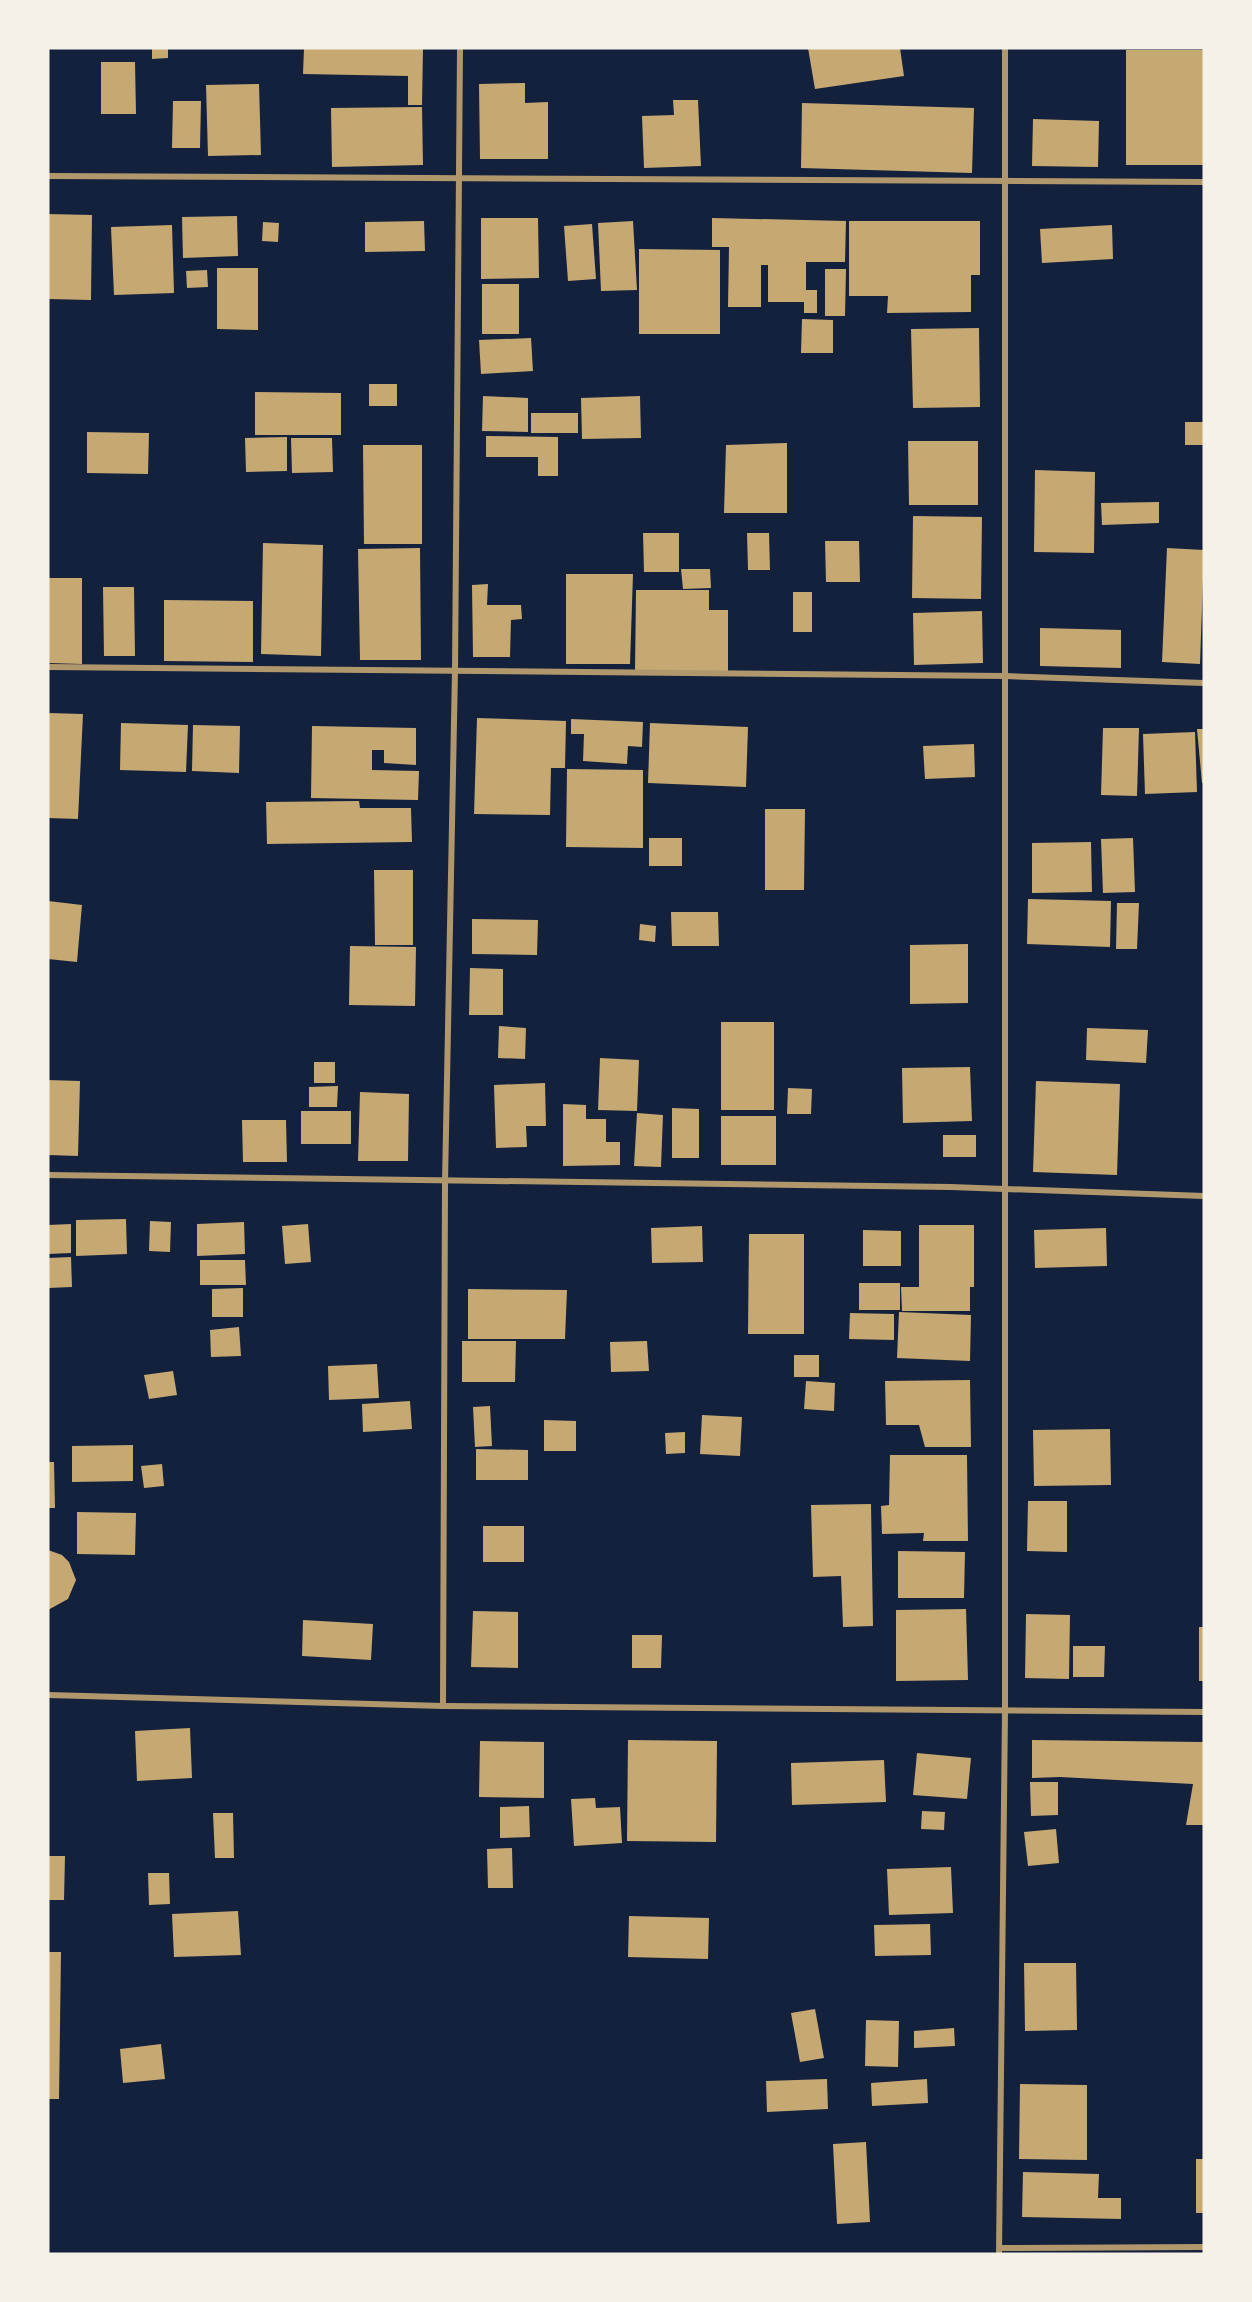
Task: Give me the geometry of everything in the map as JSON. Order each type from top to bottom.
[{"type":"street","points":[[443,1706],[445,1182],[455,671],[460,48]]},
{"type":"street","points":[[1005,48],[1005,1711],[1000,2251],[1204,2247]]},
{"type":"street","points":[[48,176],[1005,183],[1204,182]]},
{"type":"street","points":[[48,667],[1005,676],[1204,683]]},
{"type":"street","points":[[48,1175],[1005,1189],[1204,1196]]},
{"type":"street","points":[[48,1695],[443,1706],[1204,1712]]},
{"type":"building","points":[[152,48],[168,48],[168,58],[152,59]]},
{"type":"building","points":[[304,48],[423,48],[422,105],[408,105],[408,76],[303,74]]},
{"type":"building","points":[[808,48],[900,48],[904,76],[815,89]]},
{"type":"building","points":[[1126,50],[1204,50],[1204,165],[1126,165]]},
{"type":"building","points":[[101,62],[135,62],[136,114],[101,114]]},
{"type":"building","points":[[525,83],[525,103],[548,102],[548,159],[480,159],[479,84]]},
{"type":"building","points":[[259,84],[261,155],[208,156],[206,85]]},
{"type":"building","points":[[673,100],[698,100],[701,166],[644,168],[642,116],[674,115]]},
{"type":"building","points":[[173,101],[201,101],[200,148],[172,148]]},
{"type":"building","points":[[802,103],[974,108],[972,173],[801,168]]},
{"type":"building","points":[[422,107],[423,165],[332,167],[331,108]]},
{"type":"building","points":[[1033,119],[1099,121],[1098,167],[1032,166]]},
{"type":"building","points":[[48,214],[92,215],[91,300],[48,299]]},
{"type":"building","points":[[237,216],[238,256],[183,258],[182,217]]},
{"type":"building","points":[[481,218],[538,218],[539,278],[481,279]]},
{"type":"building","points":[[712,218],[846,221],[845,262],[806,262],[806,290],[817,290],[817,313],[804,313],[804,302],[768,302],[768,265],[761,265],[761,307],[728,307],[729,247],[712,247]]},
{"type":"building","points":[[424,221],[425,251],[365,252],[365,222]]},
{"type":"building","points":[[633,221],[637,290],[601,291],[598,223]]},
{"type":"building","points":[[849,221],[980,221],[980,275],[971,275],[971,312],[887,313],[888,296],[849,296]]},
{"type":"building","points":[[263,222],[279,223],[278,242],[262,241]]},
{"type":"building","points":[[592,224],[596,279],[568,281],[564,226]]},
{"type":"building","points":[[172,225],[174,293],[114,295],[111,227]]},
{"type":"building","points":[[1112,225],[1113,259],[1042,263],[1040,229]]},
{"type":"building","points":[[639,249],[720,250],[720,334],[639,334]]},
{"type":"building","points":[[217,268],[258,268],[258,330],[217,329]]},
{"type":"building","points":[[825,269],[846,269],[845,316],[825,316]]},
{"type":"building","points":[[207,270],[208,287],[187,288],[186,271]]},
{"type":"building","points":[[482,284],[519,284],[519,334],[482,334]]},
{"type":"building","points":[[802,319],[833,320],[833,353],[801,353]]},
{"type":"building","points":[[979,328],[980,407],[913,408],[911,329]]},
{"type":"building","points":[[531,338],[533,371],[481,374],[479,340]]},
{"type":"building","points":[[369,384],[397,384],[397,406],[369,406]]},
{"type":"building","points":[[255,392],[341,393],[341,435],[255,435]]},
{"type":"building","points":[[483,396],[528,398],[528,432],[482,431]]},
{"type":"building","points":[[640,396],[641,438],[582,439],[581,398]]},
{"type":"building","points":[[531,413],[578,413],[578,433],[531,433]]},
{"type":"building","points":[[1185,422],[1204,422],[1204,445],[1185,445]]},
{"type":"building","points":[[87,432],[149,433],[148,474],[87,473]]},
{"type":"building","points":[[486,436],[558,437],[558,476],[538,476],[538,457],[486,457]]},
{"type":"building","points":[[287,437],[287,471],[246,472],[245,438]]},
{"type":"building","points":[[291,438],[332,438],[333,472],[292,473]]},
{"type":"building","points":[[908,441],[978,441],[978,505],[909,505]]},
{"type":"building","points":[[787,443],[787,513],[724,513],[726,445]]},
{"type":"building","points":[[363,445],[422,445],[422,544],[364,544]]},
{"type":"building","points":[[1035,470],[1095,472],[1094,553],[1034,552]]},
{"type":"building","points":[[1159,502],[1159,523],[1102,525],[1101,503]]},
{"type":"building","points":[[913,516],[982,517],[981,599],[912,598]]},
{"type":"building","points":[[643,533],[679,533],[679,572],[644,572]]},
{"type":"building","points":[[747,533],[769,533],[770,570],[748,570]]},
{"type":"building","points":[[825,541],[859,541],[860,582],[826,582]]},
{"type":"building","points":[[263,543],[323,545],[321,656],[261,654]]},
{"type":"building","points":[[420,548],[421,660],[360,660],[358,549]]},
{"type":"building","points":[[1167,548],[1204,550],[1200,664],[1162,662]]},
{"type":"building","points":[[681,569],[710,569],[711,588],[683,589]]},
{"type":"building","points":[[566,574],[633,574],[630,664],[566,664]]},
{"type":"building","points":[[48,578],[82,578],[82,664],[48,663]]},
{"type":"building","points":[[488,584],[487,605],[521,605],[522,619],[511,620],[510,657],[473,657],[472,585]]},
{"type":"building","points":[[103,587],[134,587],[135,656],[104,656]]},
{"type":"building","points":[[636,590],[709,590],[709,610],[728,610],[728,672],[635,672]]},
{"type":"building","points":[[793,592],[812,592],[812,632],[793,632]]},
{"type":"building","points":[[164,600],[253,601],[253,662],[164,661]]},
{"type":"building","points":[[982,611],[983,663],[914,665],[913,613]]},
{"type":"building","points":[[1040,628],[1121,630],[1121,668],[1040,666]]},
{"type":"building","points":[[48,713],[83,714],[78,819],[48,818]]},
{"type":"building","points":[[477,718],[566,721],[565,768],[551,768],[550,815],[474,814]]},
{"type":"building","points":[[571,719],[643,722],[642,747],[628,746],[627,764],[583,761],[584,734],[571,734]]},
{"type":"building","points":[[121,723],[188,725],[186,772],[120,770]]},
{"type":"building","points":[[650,723],[748,727],[746,787],[648,783]]},
{"type":"building","points":[[193,725],[240,726],[239,773],[192,771]]},
{"type":"building","points":[[312,726],[416,728],[416,765],[384,763],[384,750],[372,750],[372,770],[419,771],[418,800],[311,798]]},
{"type":"building","points":[[1103,728],[1139,728],[1137,796],[1101,795]]},
{"type":"building","points":[[1197,729],[1204,729],[1204,783],[1202,783]]},
{"type":"building","points":[[1195,732],[1197,792],[1145,794],[1143,734]]},
{"type":"building","points":[[974,744],[975,777],[925,779],[923,746]]},
{"type":"building","points":[[567,769],[643,770],[643,848],[566,847]]},
{"type":"building","points":[[359,801],[360,808],[411,808],[412,842],[267,844],[266,802]]},
{"type":"building","points":[[765,809],[805,809],[804,890],[765,890]]},
{"type":"building","points":[[649,838],[682,838],[682,866],[649,866]]},
{"type":"building","points":[[1133,838],[1135,892],[1103,893],[1101,839]]},
{"type":"building","points":[[1091,842],[1092,892],[1032,893],[1032,843]]},
{"type":"building","points":[[374,870],[413,870],[413,945],[375,945]]},
{"type":"building","points":[[1028,899],[1111,901],[1110,947],[1027,944]]},
{"type":"building","points":[[48,901],[82,905],[77,962],[48,959]]},
{"type":"building","points":[[1117,903],[1139,903],[1137,949],[1116,949]]},
{"type":"building","points":[[671,912],[718,912],[719,946],[672,946]]},
{"type":"building","points":[[472,919],[538,920],[537,955],[472,954]]},
{"type":"building","points":[[640,924],[656,926],[655,942],[639,940]]},
{"type":"building","points":[[968,944],[968,1003],[910,1004],[910,945]]},
{"type":"building","points":[[350,946],[416,947],[415,1006],[349,1005]]},
{"type":"building","points":[[470,968],[503,969],[503,1015],[469,1015]]},
{"type":"building","points":[[721,1022],[774,1022],[774,1110],[721,1110]]},
{"type":"building","points":[[499,1026],[526,1028],[525,1059],[498,1058]]},
{"type":"building","points":[[1087,1028],[1148,1030],[1146,1063],[1086,1060]]},
{"type":"building","points":[[600,1058],[639,1060],[637,1111],[598,1110]]},
{"type":"building","points":[[314,1062],[335,1062],[335,1083],[314,1083]]},
{"type":"building","points":[[970,1067],[972,1121],[903,1123],[902,1068]]},
{"type":"building","points":[[48,1080],[80,1081],[78,1156],[48,1155]]},
{"type":"building","points":[[1036,1081],[1120,1084],[1117,1175],[1033,1172]]},
{"type":"building","points":[[545,1083],[546,1126],[526,1126],[527,1147],[496,1148],[494,1085]]},
{"type":"building","points":[[338,1086],[337,1107],[309,1107],[309,1087]]},
{"type":"building","points":[[788,1088],[812,1089],[811,1114],[787,1114]]},
{"type":"building","points":[[360,1092],[409,1094],[408,1161],[358,1161]]},
{"type":"building","points":[[563,1104],[586,1105],[586,1119],[606,1119],[606,1142],[620,1142],[620,1165],[563,1166]]},
{"type":"building","points":[[672,1108],[699,1109],[699,1158],[672,1158]]},
{"type":"building","points":[[301,1111],[351,1111],[351,1144],[301,1144]]},
{"type":"building","points":[[637,1113],[663,1115],[661,1167],[634,1166]]},
{"type":"building","points":[[721,1116],[776,1116],[776,1165],[721,1165]]},
{"type":"building","points":[[242,1120],[286,1120],[287,1162],[243,1162]]},
{"type":"building","points":[[943,1135],[976,1135],[976,1157],[943,1157]]},
{"type":"building","points":[[126,1219],[127,1254],[76,1256],[76,1220]]},
{"type":"building","points":[[150,1221],[171,1222],[170,1252],[149,1251]]},
{"type":"building","points":[[244,1222],[245,1254],[197,1256],[197,1224]]},
{"type":"building","points":[[71,1224],[71,1253],[48,1254],[48,1225]]},
{"type":"building","points":[[308,1224],[311,1262],[285,1264],[282,1226]]},
{"type":"building","points":[[919,1225],[974,1225],[974,1287],[970,1287],[970,1311],[902,1311],[901,1287],[919,1287]]},
{"type":"building","points":[[702,1226],[703,1262],[652,1263],[651,1228]]},
{"type":"building","points":[[1106,1228],[1107,1266],[1035,1268],[1034,1230]]},
{"type":"building","points":[[863,1230],[901,1231],[901,1266],[863,1266]]},
{"type":"building","points":[[749,1234],[804,1234],[804,1334],[748,1334]]},
{"type":"building","points":[[71,1257],[72,1287],[48,1288],[48,1258]]},
{"type":"building","points":[[200,1260],[245,1260],[246,1285],[200,1285]]},
{"type":"building","points":[[859,1283],[900,1283],[900,1310],[859,1310]]},
{"type":"building","points":[[243,1288],[243,1317],[212,1317],[212,1289]]},
{"type":"building","points":[[468,1289],[567,1290],[565,1339],[468,1339]]},
{"type":"building","points":[[899,1312],[971,1315],[970,1361],[897,1358]]},
{"type":"building","points":[[850,1313],[894,1314],[894,1340],[849,1339]]},
{"type":"building","points":[[239,1327],[241,1356],[211,1357],[210,1330]]},
{"type":"building","points":[[462,1341],[516,1341],[515,1382],[462,1382]]},
{"type":"building","points":[[647,1341],[649,1371],[611,1372],[610,1342]]},
{"type":"building","points":[[794,1355],[819,1355],[819,1377],[794,1377]]},
{"type":"building","points":[[377,1364],[379,1398],[329,1400],[328,1366]]},
{"type":"building","points":[[173,1371],[177,1395],[149,1399],[144,1375]]},
{"type":"building","points":[[970,1380],[971,1447],[925,1447],[919,1425],[886,1425],[885,1381]]},
{"type":"building","points":[[806,1381],[835,1383],[834,1411],[804,1409]]},
{"type":"building","points":[[410,1401],[412,1429],[363,1432],[362,1404]]},
{"type":"building","points":[[490,1406],[492,1446],[475,1447],[473,1407]]},
{"type":"building","points":[[702,1415],[742,1417],[740,1456],[700,1454]]},
{"type":"building","points":[[544,1420],[576,1421],[576,1451],[544,1451]]},
{"type":"building","points":[[1110,1429],[1111,1485],[1034,1486],[1033,1430]]},
{"type":"building","points":[[685,1432],[685,1453],[666,1454],[665,1433]]},
{"type":"building","points":[[133,1445],[133,1481],[72,1482],[72,1446]]},
{"type":"building","points":[[476,1449],[528,1450],[528,1480],[476,1480]]},
{"type":"building","points":[[890,1455],[967,1455],[968,1541],[923,1541],[924,1533],[882,1534],[881,1506],[889,1505]]},
{"type":"building","points":[[48,1462],[54,1462],[55,1508],[48,1508]]},
{"type":"building","points":[[162,1464],[164,1486],[144,1488],[141,1466]]},
{"type":"building","points":[[1028,1501],[1067,1501],[1067,1552],[1027,1551]]},
{"type":"building","points":[[871,1504],[873,1626],[843,1627],[841,1576],[813,1577],[811,1505]]},
{"type":"building","points":[[77,1512],[136,1513],[135,1555],[77,1554]]},
{"type":"building","points":[[483,1526],[524,1526],[524,1562],[483,1562]]},
{"type":"building","points":[[48,1550],[62,1555],[69,1562],[76,1580],[68,1599],[48,1610]]},
{"type":"building","points":[[898,1551],[965,1552],[964,1598],[898,1598]]},
{"type":"building","points":[[966,1609],[968,1680],[896,1681],[896,1610]]},
{"type":"building","points":[[473,1611],[518,1612],[518,1668],[471,1667]]},
{"type":"building","points":[[1026,1614],[1070,1615],[1069,1679],[1025,1678]]},
{"type":"building","points":[[303,1620],[373,1624],[371,1660],[302,1656]]},
{"type":"building","points":[[1199,1627],[1204,1627],[1204,1681],[1199,1681]]},
{"type":"building","points":[[632,1635],[662,1635],[661,1668],[632,1668]]},
{"type":"building","points":[[1073,1646],[1105,1646],[1104,1677],[1073,1677]]},
{"type":"building","points":[[190,1728],[192,1778],[137,1781],[135,1731]]},
{"type":"building","points":[[628,1740],[717,1741],[716,1842],[627,1841]]},
{"type":"building","points":[[1032,1740],[1204,1742],[1204,1825],[1186,1825],[1193,1784],[1060,1777],[1032,1778]]},
{"type":"building","points":[[480,1741],[544,1742],[544,1798],[479,1797]]},
{"type":"building","points":[[917,1753],[971,1758],[967,1799],[913,1795]]},
{"type":"building","points":[[884,1760],[886,1802],[792,1805],[791,1763]]},
{"type":"building","points":[[1030,1782],[1058,1782],[1058,1815],[1031,1816]]},
{"type":"building","points":[[595,1798],[596,1808],[620,1807],[622,1843],[574,1846],[571,1799]]},
{"type":"building","points":[[529,1806],[530,1837],[500,1838],[500,1807]]},
{"type":"building","points":[[922,1811],[945,1812],[944,1830],[921,1829]]},
{"type":"building","points":[[213,1813],[233,1813],[234,1858],[215,1858]]},
{"type":"building","points":[[1056,1829],[1059,1863],[1028,1866],[1024,1832]]},
{"type":"building","points":[[512,1848],[513,1888],[488,1888],[487,1849]]},
{"type":"building","points":[[48,1856],[65,1856],[64,1900],[48,1900]]},
{"type":"building","points":[[951,1867],[953,1913],[889,1915],[887,1869]]},
{"type":"building","points":[[148,1873],[169,1873],[170,1904],[149,1905]]},
{"type":"building","points":[[238,1911],[241,1955],[174,1957],[172,1914]]},
{"type":"building","points":[[629,1916],[709,1918],[708,1959],[628,1957]]},
{"type":"building","points":[[930,1924],[931,1955],[875,1956],[874,1925]]},
{"type":"building","points":[[48,1952],[61,1952],[59,2099],[48,2099]]},
{"type":"building","points":[[1024,1963],[1076,1963],[1077,2030],[1025,2031]]},
{"type":"building","points":[[815,2009],[824,2058],[800,2062],[791,2013]]},
{"type":"building","points":[[866,2020],[899,2021],[898,2067],[865,2066]]},
{"type":"building","points":[[954,2028],[955,2046],[914,2048],[914,2031]]},
{"type":"building","points":[[161,2044],[165,2079],[123,2083],[120,2049]]},
{"type":"building","points":[[827,2079],[828,2109],[767,2112],[766,2081]]},
{"type":"building","points":[[927,2079],[928,2103],[872,2106],[871,2083]]},
{"type":"building","points":[[1020,2084],[1087,2085],[1087,2160],[1019,2159]]},
{"type":"building","points":[[866,2142],[870,2222],[837,2224],[833,2144]]},
{"type":"building","points":[[1196,2159],[1204,2159],[1204,2213],[1196,2213]]},
{"type":"building","points":[[1023,2172],[1099,2174],[1098,2198],[1121,2198],[1121,2219],[1022,2217]]}]
